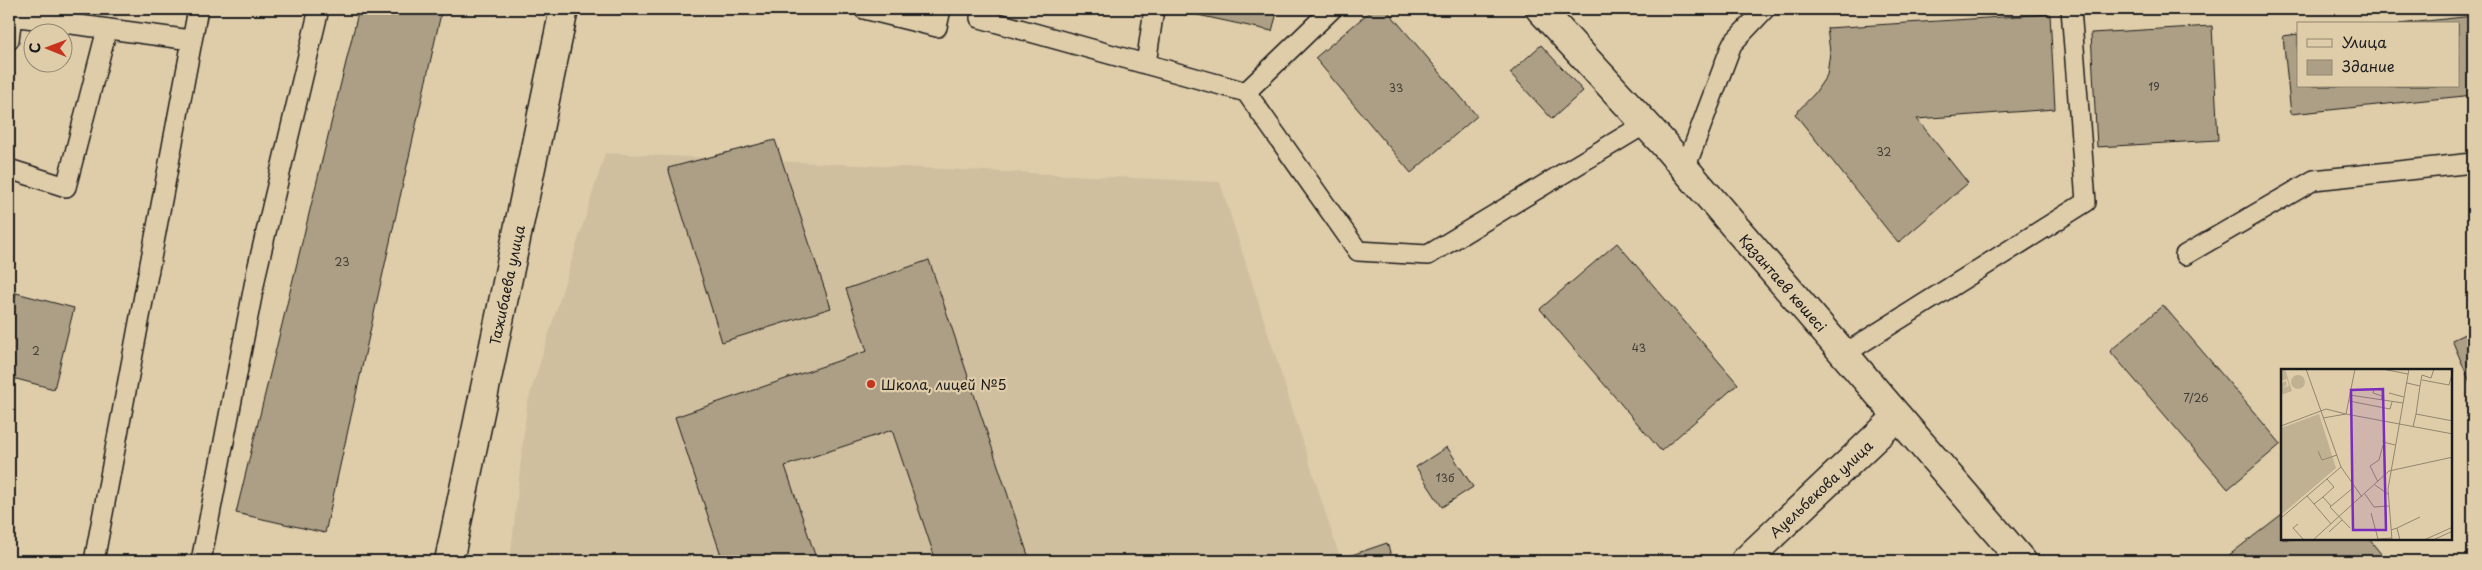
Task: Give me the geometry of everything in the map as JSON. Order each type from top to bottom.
[{"type":"street","name":"Тажибаева улица","points":[[449,561],[564,9]]},
{"type":"street","name":"Қазантаев көшесі","points":[[1540,9],[1685,169],[2022,561]]},
{"type":"street","name":"Ауельбекова улица","points":[[1745,561],[1897,416]]},
{"type":"lane","points":[[94,561],[198,9]]},
{"type":"lane","points":[[201,561],[257,270],[319,9]]},
{"type":"lane","points":[[864,9],[937,27],[941,9]]},
{"type":"lane","points":[[1146,64],[1154,9]]},
{"type":"lane","points":[[1246,92],[1332,9]]},
{"type":"lane","points":[[1685,169],[1732,44],[1765,9]]},
{"type":"lane","points":[[1844,354],[2086,202],[2071,9]]},
{"type":"lane","points":[[9,40],[12,16],[192,40]]},
{"type":"lane","points":[[980,18],[1246,92],[1358,251],[1428,255],[1645,124]]},
{"type":"lane","points":[[9,169],[66,187],[107,29]]},
{"type":"lane","points":[[2185,255],[2314,180],[2473,163]]},
{"type":"shaded area","points":[[605,153],[1220,182],[1341,561],[510,561],[527,404]]},
{"type":"building","points":[[359,9],[442,9],[325,533],[236,513]]},
{"type":"building","points":[[1170,9],[1278,9],[1272,31]]},
{"type":"building","points":[[1373,9],[1386,9],[1477,116],[1411,173],[1315,58]]},
{"type":"building","points":[[2050,14],[2055,109],[1917,119],[1968,183],[1898,243],[1795,114],[1815,93],[1827,75],[1830,52],[1827,28]]},
{"type":"building","points":[[2473,16],[2473,95],[2291,114],[2283,36],[2297,34],[2297,88],[2460,88],[2460,22],[2418,22]]},
{"type":"building","points":[[2212,26],[2218,140],[2097,147],[2091,33]]},
{"type":"building","points":[[1541,45],[1583,91],[1552,119],[1510,73]]},
{"type":"building","points":[[775,140],[831,308],[722,342],[668,168]]},
{"type":"building","points":[[1617,243],[1738,384],[1661,451],[1540,309]]},
{"type":"building","name":"Школа, лицей №5","points":[[929,260],[1030,561],[936,561],[892,430],[785,466],[817,561],[723,561],[675,417],[867,351],[846,289]]},
{"type":"building","points":[[16,293],[74,308],[54,389],[9,377],[9,323]]},
{"type":"building","points":[[2163,305],[2281,444],[2228,489],[2110,351]]},
{"type":"building","points":[[2473,330],[2473,389],[2452,340]]},
{"type":"building","points":[[1447,447],[1473,487],[1442,507],[1416,467]]},
{"type":"building","points":[[2281,515],[2281,540],[2370,540],[2386,560],[2231,561],[2228,556]]},
{"type":"building","points":[[1387,543],[1393,561],[1341,561],[1340,559]]},
{"type":"place","name":"Школа, лицей №5","points":[[871,384]]}]
